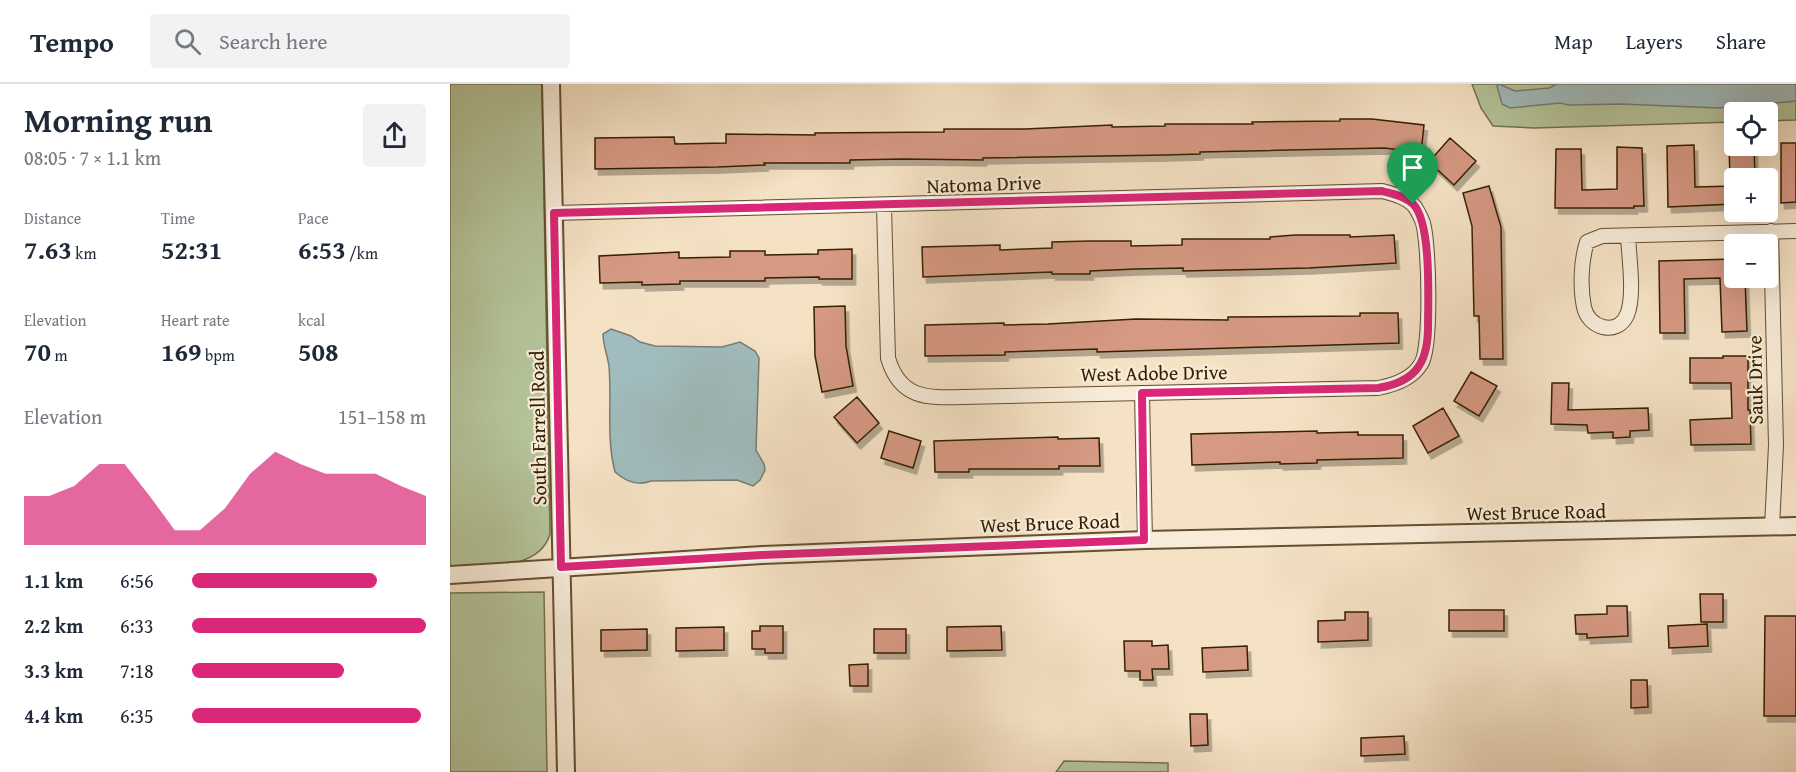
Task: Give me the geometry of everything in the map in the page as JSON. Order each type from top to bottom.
[{"type":"street","name":"South Farrell Road","points":[[551,84],[566,772]]},
{"type":"street","name":"Natoma Drive","points":[[554,213],[1382,191],[1394,194],[1413,204]]},
{"type":"street","name":"West Adobe Drive","points":[[884,206],[888,358],[892,372],[908,390],[932,398],[1390,386],[1413,374],[1422,364],[1425,355],[1428,330],[1426,239],[1423,224],[1413,204]]},
{"type":"street","name":"Sauk Drive","points":[[1771,231],[1776,445],[1772,527]]},
{"type":"street","points":[[1628,236],[1630,300],[1627,314],[1621,324],[1610,329],[1601,328],[1590,320],[1584,308],[1582,256],[1587,242],[1602,236],[1796,231]]},
{"type":"street","points":[[1142,393],[1144,540]]},
{"type":"street","name":"West Bruce Road","points":[[450,575],[762,555],[1144,540],[1796,526]]},
{"type":"green space","points":[[450,84],[542,84],[550,534],[544,546],[534,555],[522,561],[493,566],[450,567]]},
{"type":"green space","points":[[1472,84],[1796,84],[1796,120],[1778,121],[1778,102],[1724,102],[1724,122],[1534,128],[1493,126],[1481,108]]},
{"type":"green space","points":[[544,592],[547,772],[450,772],[450,593]]},
{"type":"green space","points":[[1064,761],[1168,763],[1168,772],[1056,772]]},
{"type":"water","points":[[1499,84],[1515,91],[1549,88],[1557,84],[1796,84],[1796,101],[1724,102],[1724,108],[1719,108],[1560,103],[1510,108],[1502,104],[1497,86]]},
{"type":"water","points":[[611,329],[655,346],[722,347],[740,342],[755,351],[759,358],[756,450],[765,470],[760,480],[753,486],[737,480],[637,483],[615,472],[610,433],[609,367],[603,334]]},
{"type":"building","points":[[1340,119],[1372,119],[1424,125],[1421,153],[1385,148],[983,158],[983,160],[850,160],[850,163],[764,163],[765,165],[718,167],[595,169],[595,138],[674,137],[675,144],[726,143],[726,134],[815,135],[815,133],[944,132],[944,129],[1253,124],[1252,122],[1340,121]]},
{"type":"building","points":[[1450,138],[1476,161],[1454,185],[1429,162]]},
{"type":"building","points":[[1781,143],[1796,143],[1796,202],[1781,203]]},
{"type":"building","points":[[1694,145],[1695,187],[1724,186],[1724,204],[1668,207],[1667,146]]},
{"type":"building","points":[[1617,147],[1642,148],[1644,206],[1555,208],[1556,149],[1581,149],[1582,190],[1617,189]]},
{"type":"building","points":[[1729,156],[1754,156],[1755,168],[1730,168]]},
{"type":"building","points":[[1489,186],[1501,227],[1503,359],[1480,359],[1479,316],[1474,316],[1472,226],[1463,193]]},
{"type":"building","points":[[1350,235],[1350,237],[1394,235],[1396,263],[1309,268],[1183,271],[1183,268],[1136,269],[1090,271],[1090,274],[1052,274],[1052,272],[923,277],[922,247],[1000,245],[1000,250],[1052,248],[1052,242],[1090,241],[1131,241],[1131,246],[1182,245],[1182,239],[1270,239],[1270,237]]},
{"type":"building","points":[[852,249],[852,279],[765,278],[765,281],[680,281],[680,284],[642,285],[642,282],[600,283],[599,256],[679,252],[679,258],[730,257],[730,251],[765,251],[765,255],[818,254],[818,250]]},
{"type":"building","points":[[1724,259],[1724,288],[1745,288],[1747,331],[1722,332],[1720,278],[1684,279],[1685,333],[1660,333],[1659,261]]},
{"type":"building","points":[[845,306],[846,346],[853,386],[822,392],[815,356],[814,307]]},
{"type":"building","points":[[1360,313],[1398,313],[1399,343],[1097,352],[1097,349],[1005,352],[1005,355],[925,356],[925,325],[1048,324],[1136,319],[1228,320],[1228,317],[1360,316]]},
{"type":"building","points":[[1723,356],[1748,356],[1748,410],[1750,410],[1751,444],[1691,445],[1690,420],[1732,418],[1731,383],[1690,383],[1690,358],[1723,358]]},
{"type":"building","points":[[1471,372],[1497,386],[1479,416],[1454,401]]},
{"type":"building","points":[[1552,383],[1569,383],[1568,410],[1648,408],[1649,430],[1630,431],[1630,437],[1613,438],[1613,432],[1588,433],[1587,425],[1551,424]]},
{"type":"building","points":[[857,397],[879,423],[857,443],[834,417]]},
{"type":"building","points":[[1443,408],[1459,436],[1428,453],[1413,426]]},
{"type":"building","points":[[889,431],[921,441],[913,468],[881,458]]},
{"type":"building","points":[[1317,431],[1317,433],[1358,432],[1358,435],[1403,435],[1403,458],[1317,460],[1317,463],[1192,465],[1191,434]]},
{"type":"building","points":[[1058,437],[1058,439],[1099,438],[1100,466],[935,472],[934,441]]},
{"type":"building","points":[[1700,594],[1723,594],[1723,622],[1701,622]]},
{"type":"building","points":[[1607,606],[1627,606],[1628,636],[1587,638],[1587,634],[1576,634],[1575,615],[1607,614]]},
{"type":"building","points":[[1449,610],[1504,610],[1504,631],[1449,631]]},
{"type":"building","points":[[1345,612],[1368,612],[1368,640],[1318,642],[1318,621],[1345,620]]},
{"type":"building","points":[[1765,616],[1796,616],[1796,716],[1764,716]]},
{"type":"building","points":[[1707,624],[1708,646],[1669,648],[1668,626]]},
{"type":"building","points":[[760,626],[783,626],[783,653],[765,653],[765,649],[752,649],[752,631],[760,631]]},
{"type":"building","points":[[1001,626],[1002,650],[947,651],[947,627]]},
{"type":"building","points":[[724,627],[724,650],[676,651],[676,628]]},
{"type":"building","points":[[647,629],[647,650],[601,651],[601,630]]},
{"type":"building","points":[[874,629],[906,629],[906,653],[874,653]]},
{"type":"building","points":[[1124,641],[1152,641],[1152,646],[1168,645],[1169,669],[1152,669],[1153,680],[1140,680],[1140,671],[1125,671]]},
{"type":"building","points":[[1247,646],[1248,670],[1203,672],[1202,648]]},
{"type":"building","points":[[868,664],[868,686],[850,686],[849,665]]},
{"type":"building","points":[[1631,680],[1647,680],[1648,707],[1631,708]]},
{"type":"building","points":[[1190,714],[1207,714],[1208,745],[1191,746]]},
{"type":"building","points":[[1404,736],[1405,754],[1361,756],[1361,738]]},
{"type":"route","points":[[1382,191],[1404,198],[1413,204],[1423,224],[1426,239],[1428,343],[1422,364],[1402,381],[1378,388],[1142,393],[1144,540],[762,555],[561,567],[554,213],[1382,191]]}]
